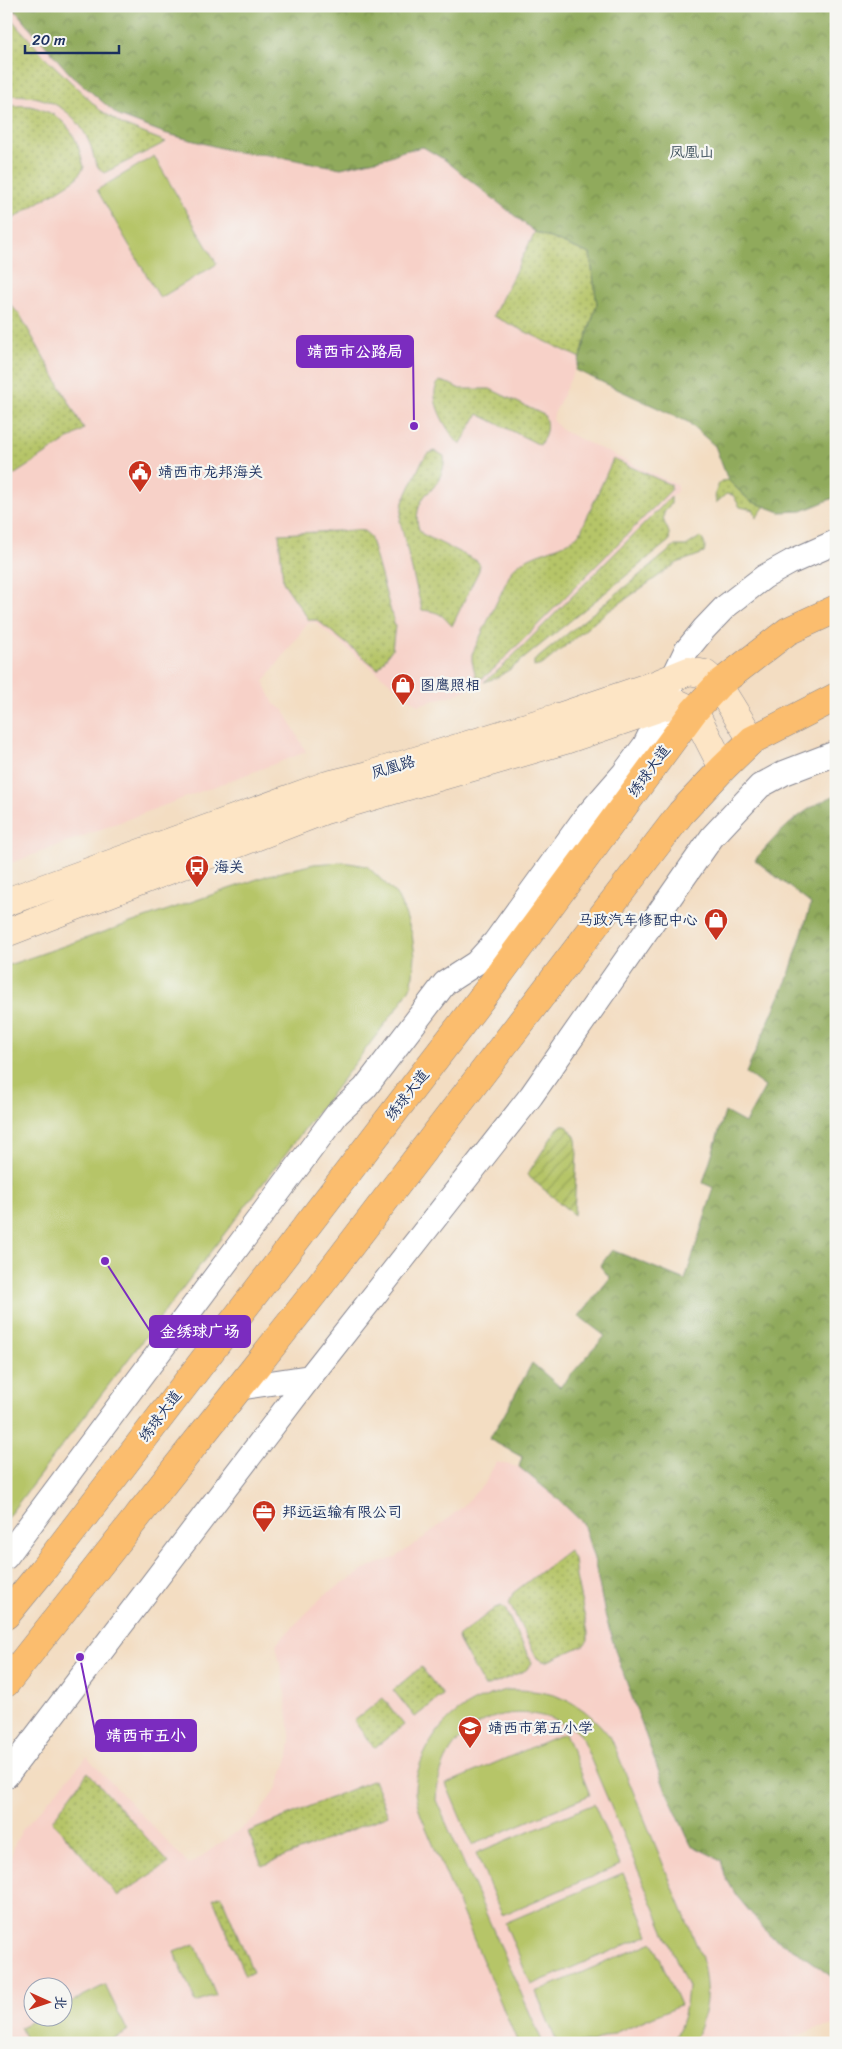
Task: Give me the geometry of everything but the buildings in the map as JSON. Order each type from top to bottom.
[{"type":"main road","name":"绣球大道","points":[[6,1615],[42,1571],[487,991],[694,711],[718,684],[788,631],[836,609]]},
{"type":"main road","name":"凤凰路","points":[[6,902],[327,785],[369,775],[556,718],[658,684],[690,671],[704,674],[718,684]]},
{"type":"main road","points":[[718,684],[752,740]]},
{"type":"main road","points":[[6,1683],[321,1284],[681,813],[752,740],[836,698]]},
{"type":"main road","name":"凤凰路","points":[[6,933],[325,810],[565,740],[664,706],[679,704],[694,711]]},
{"type":"main road","points":[[694,711],[723,768]]},
{"type":"street","points":[[6,1557],[337,1114],[365,1088],[445,983],[476,963],[495,942],[584,819],[624,773],[645,745],[664,706],[674,676],[686,651],[725,607],[764,577],[791,562],[836,542]]},
{"type":"street","points":[[6,1776],[310,1377],[531,1096],[712,836],[760,786],[784,773],[836,753]]},
{"type":"street","points":[[238,1388],[310,1377]]},
{"type":"shaded area","name":"靖西市龙邦海关","points":[[6,6],[11,6],[70,74],[236,152],[268,155],[388,157],[403,151],[423,147],[445,160],[535,232],[493,316],[580,358],[554,414],[553,421],[563,431],[677,485],[677,491],[501,668],[484,682],[460,693],[418,705],[314,622],[307,624],[264,682],[274,704],[284,710],[306,752],[6,865]]},
{"type":"shaded area","name":"靖西市第五小学","points":[[496,1462],[519,1467],[557,1498],[583,1523],[594,1559],[605,1614],[616,1653],[664,1786],[691,1845],[721,1860],[725,1876],[736,1895],[770,1936],[798,1952],[836,1980],[836,2025],[814,2029],[781,2043],[6,2043],[6,1871],[16,1841],[23,1829],[87,1757],[189,1865],[256,1818],[278,1786],[289,1756],[291,1741],[284,1685],[276,1644],[324,1595],[369,1567],[396,1557],[429,1534],[463,1506],[485,1483]]},
{"type":"green space","name":"凤凰山","points":[[11,6],[836,6],[836,497],[802,511],[780,512],[750,501],[728,480],[715,446],[688,422],[576,370],[597,304],[590,254],[535,232],[445,160],[423,147],[341,168],[268,155],[236,152],[164,133],[119,116],[70,74]]},
{"type":"green space","points":[[6,13],[44,56],[100,110],[123,125],[166,142],[104,173],[97,166],[91,146],[83,130],[66,111],[44,100],[32,97],[6,96]]},
{"type":"green space","points":[[6,106],[30,106],[43,110],[61,120],[73,135],[84,167],[76,179],[6,223]]},
{"type":"green space","points":[[154,156],[217,264],[160,298],[97,190]]},
{"type":"green space","points":[[535,232],[590,254],[597,304],[580,358],[493,316]]},
{"type":"green space","points":[[6,300],[20,315],[84,429],[6,480]]},
{"type":"green space","points":[[440,381],[460,389],[490,389],[544,415],[546,430],[540,445],[478,414],[460,445],[445,424],[436,405],[436,387]]},
{"type":"green space","points":[[435,451],[444,456],[444,465],[437,482],[425,496],[420,506],[417,516],[418,525],[422,534],[477,561],[480,565],[452,626],[440,614],[422,610],[400,521],[403,502],[422,461],[427,454]]},
{"type":"green space","points":[[613,459],[671,485],[671,490],[496,667],[483,678],[476,677],[472,654],[512,570],[529,558],[565,544],[580,533]]},
{"type":"green space","points":[[728,480],[750,501],[765,506],[756,518],[754,510],[740,507],[733,495],[726,494],[716,503],[715,494],[718,486],[721,481]]},
{"type":"green space","points":[[671,497],[671,504],[664,515],[669,541],[512,668],[498,677],[484,682],[501,668]]},
{"type":"green space","points":[[364,531],[370,536],[395,626],[392,649],[378,669],[317,620],[309,620],[283,582],[279,534]]},
{"type":"green space","points":[[700,537],[705,544],[704,553],[677,563],[603,615],[542,665],[534,667],[534,661],[675,546],[686,546]]},
{"type":"green space","points":[[836,795],[836,1980],[798,1952],[770,1936],[736,1895],[725,1876],[721,1860],[691,1845],[664,1786],[616,1653],[605,1614],[594,1559],[583,1523],[557,1498],[519,1467],[522,1457],[489,1439],[532,1363],[560,1387],[605,1336],[579,1316],[610,1278],[600,1266],[612,1250],[685,1280],[714,1188],[703,1183],[725,1112],[745,1123],[765,1087],[746,1073],[789,975],[811,904],[755,860],[791,822],[812,807]]},
{"type":"green space","points":[[343,862],[367,866],[396,894],[412,934],[415,956],[412,984],[401,1003],[6,1519],[6,966],[269,875],[314,864]]},
{"type":"green space","points":[[562,1125],[566,1125],[576,1138],[574,1215],[527,1175],[557,1129]]},
{"type":"green space","points":[[569,1550],[574,1559],[588,1640],[584,1645],[548,1661],[542,1661],[537,1658],[509,1603],[513,1593]]},
{"type":"green space","points":[[501,1606],[505,1609],[532,1663],[526,1670],[489,1686],[484,1686],[458,1637],[495,1608]]},
{"type":"green space","points":[[421,1667],[443,1695],[415,1717],[393,1690]]},
{"type":"green space","points":[[506,1690],[538,1692],[565,1699],[589,1714],[611,1738],[702,1958],[706,1982],[706,2001],[705,2010],[694,2043],[670,2043],[681,2024],[688,1987],[580,1734],[556,1721],[532,1714],[508,1714],[486,1720],[467,1732],[451,1750],[441,1772],[436,1800],[543,2043],[518,2043],[421,1816],[415,1790],[423,1757],[430,1743],[446,1722],[467,1706],[492,1694]]},
{"type":"green space","points":[[383,1698],[404,1725],[374,1748],[354,1721]]},
{"type":"green space","points":[[565,1733],[590,1795],[472,1845],[446,1784]]},
{"type":"green space","points":[[88,1772],[169,1863],[118,1896],[52,1821]]},
{"type":"green space","points":[[374,1780],[388,1815],[262,1866],[248,1832]]},
{"type":"green space","points":[[594,1804],[620,1865],[502,1915],[476,1853]]},
{"type":"green space","points":[[623,1873],[649,1935],[531,1985],[505,1923]]},
{"type":"green space","points":[[221,1895],[253,1972],[245,1976],[213,1898]]},
{"type":"green space","points":[[653,1942],[680,2005],[591,2043],[557,2043],[536,1992]]},
{"type":"green space","points":[[195,1944],[216,1995],[196,2003],[174,1952]]},
{"type":"green space","points":[[105,1985],[128,2032],[106,2043],[28,2043],[20,2027],[22,2026],[72,2026],[72,2002]]},
{"type":"place","name":"靖西市公路局","points":[[414,426]]},
{"type":"place","name":"靖西市龙邦海关","points":[[140,493]]},
{"type":"place","name":"图鹰照相","points":[[403,706]]},
{"type":"place","name":"海关","points":[[197,888]]},
{"type":"place","name":"马政汽车修配中心","points":[[716,941]]},
{"type":"place","name":"金绣球广场","points":[[105,1261]]},
{"type":"place","name":"邦远运输有限公司","points":[[264,1533]]},
{"type":"place","name":"靖西市五小","points":[[80,1657]]},
{"type":"place","name":"靖西市第五小学","points":[[470,1749]]}]
